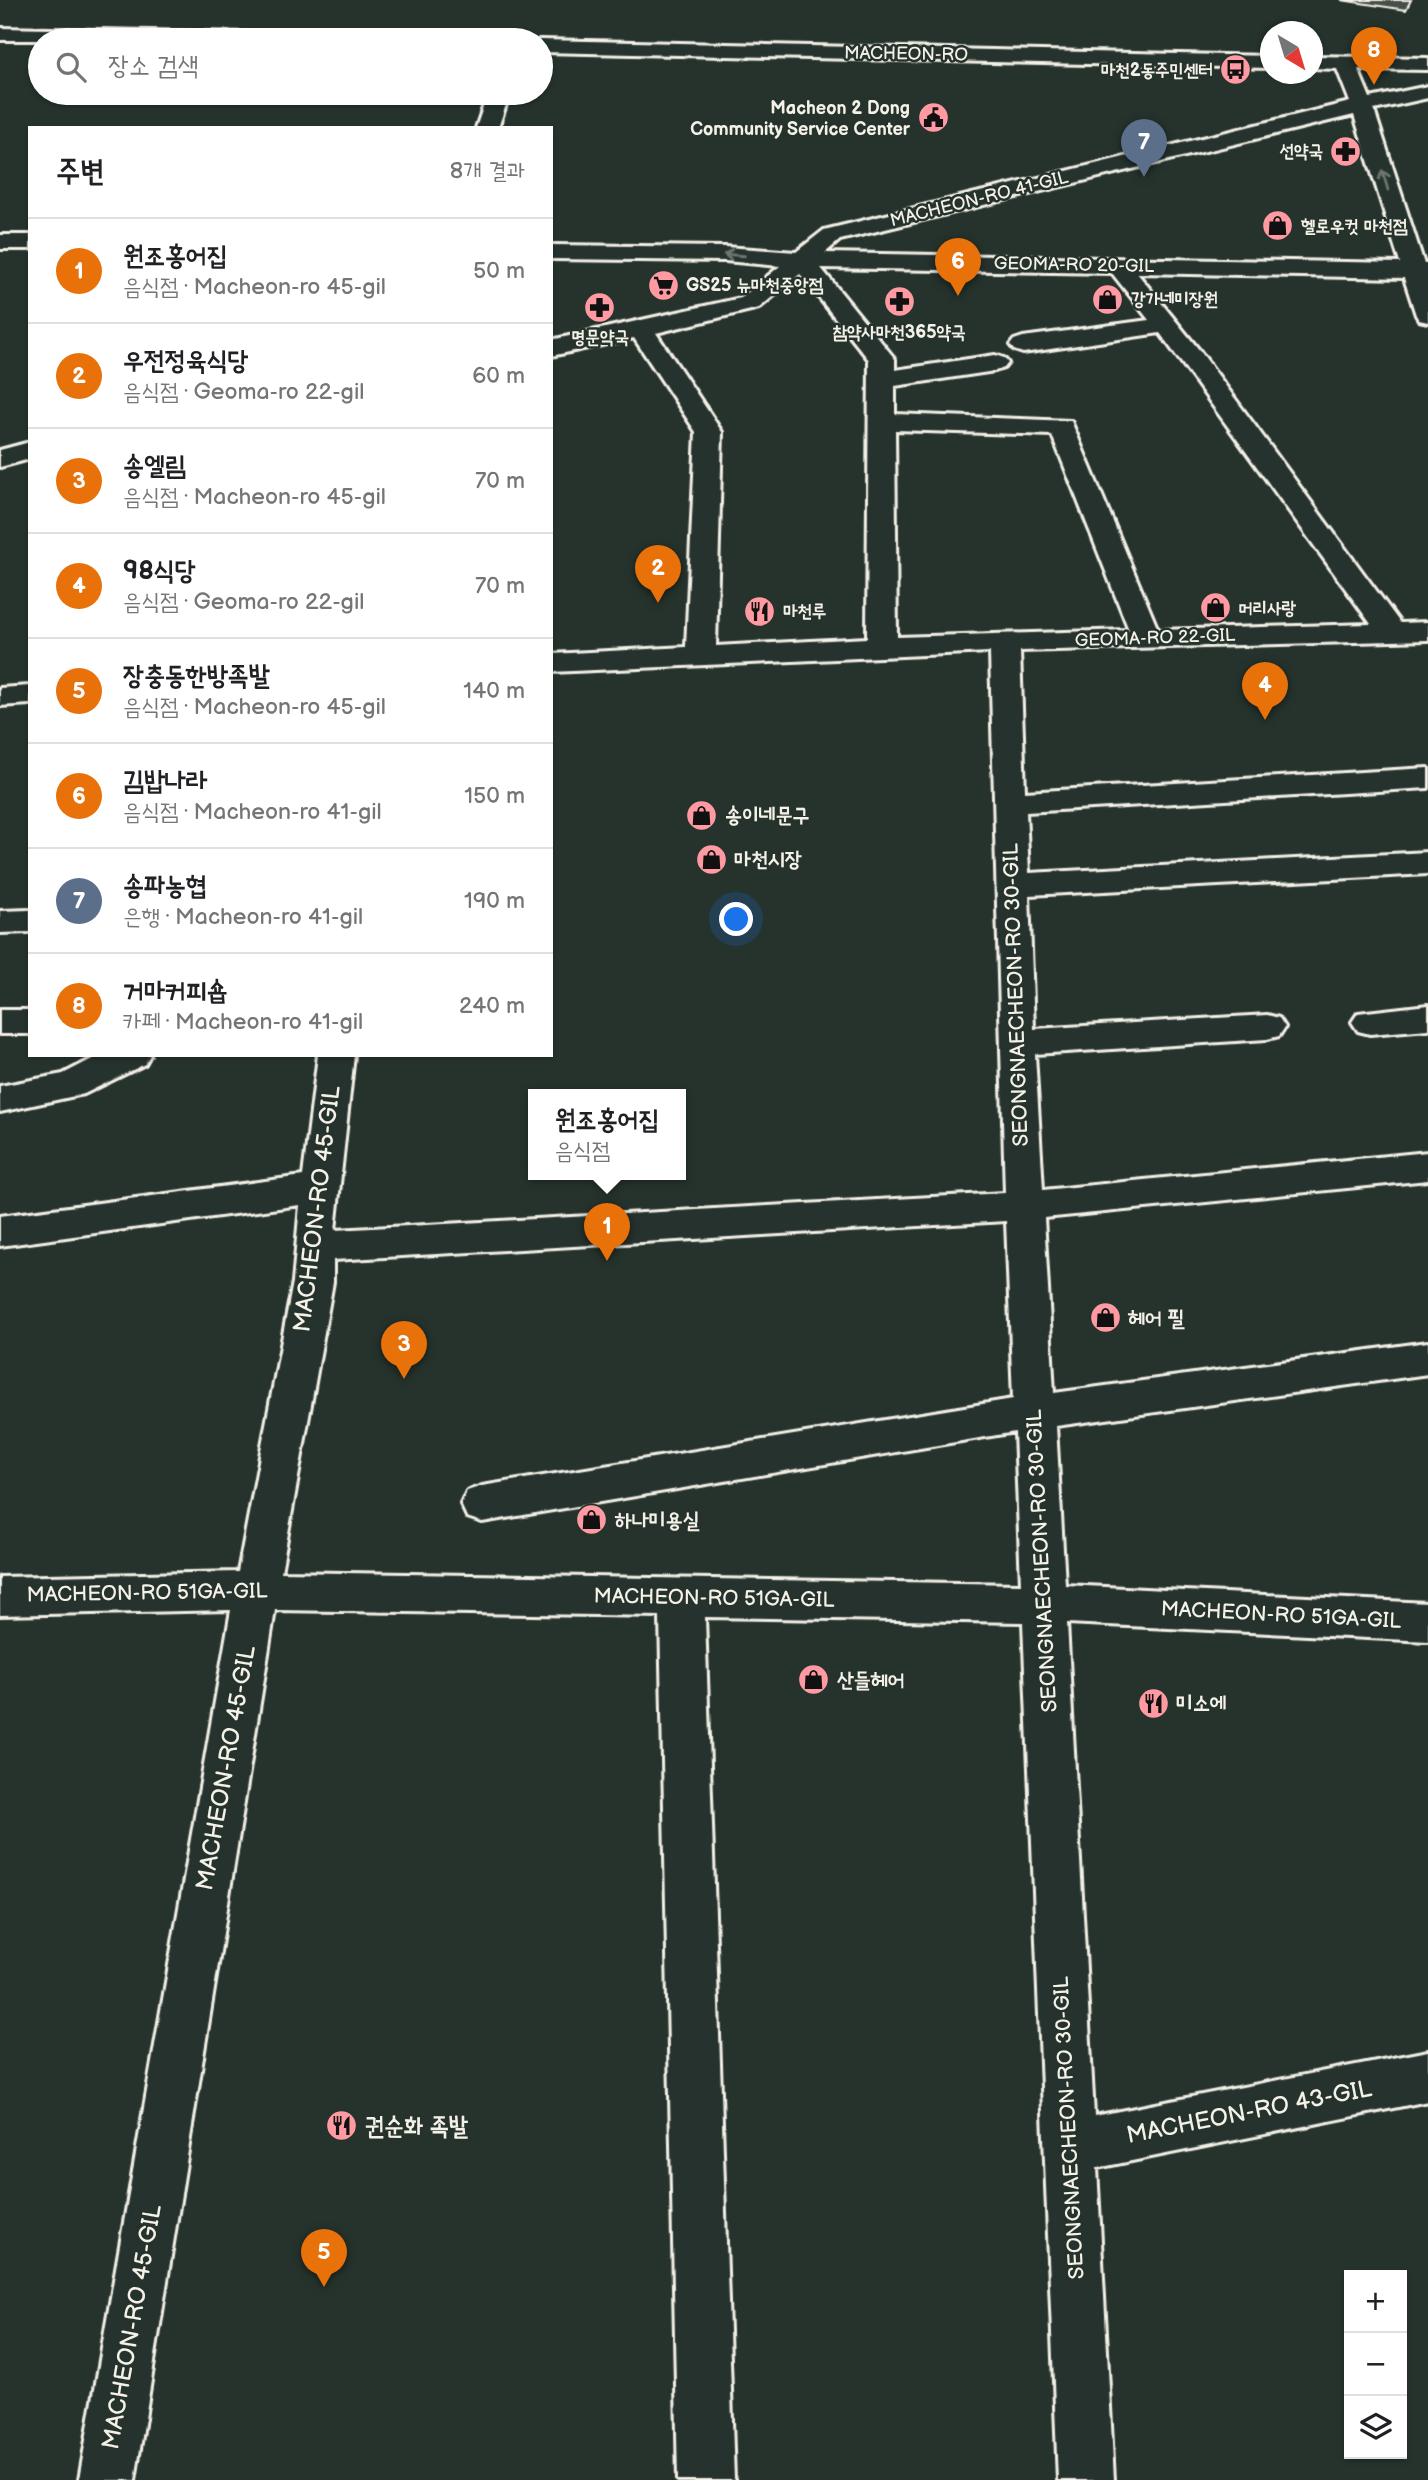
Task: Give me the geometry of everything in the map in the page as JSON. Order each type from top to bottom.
[{"type":"street","points":[[0,34],[28,35]]},
{"type":"street","name":"MACHEON-RO","points":[[553,46],[1260,62]]},
{"type":"street","points":[[1323,62],[1428,64]]},
{"type":"street","points":[[1345,63],[1421,270],[1428,315]]},
{"type":"street","name":"MACHEON-RO 41-GIL","points":[[553,348],[750,303],[832,235],[1428,92]]},
{"type":"street","points":[[488,126],[495,105]]},
{"type":"street","points":[[0,242],[28,242]]},
{"type":"street","name":"GEOMA-RO 20-GIL","points":[[553,252],[725,254],[802,260],[1421,270]]},
{"type":"street","points":[[802,260],[882,359],[882,646]]},
{"type":"street","points":[[1118,265],[1167,325],[1392,632]]},
{"type":"street","points":[[1023,345],[1167,325]]},
{"type":"street","points":[[641,329],[709,432],[701,655]]},
{"type":"street","points":[[881,380],[995,363]]},
{"type":"street","points":[[882,422],[1062,427],[1147,639]]},
{"type":"street","points":[[0,459],[28,451]]},
{"type":"street","name":"GEOMA-RO 22-GIL","points":[[553,663],[882,646],[1428,631]]},
{"type":"street","name":"SEONGNAECHEON-RO 30-GIL","points":[[1005,642],[1024,1206],[1086,2480]]},
{"type":"street","points":[[0,697],[28,695]]},
{"type":"street","points":[[1010,803],[1428,778]]},
{"type":"street","points":[[1012,885],[1428,863]]},
{"type":"street","points":[[0,922],[28,921]]},
{"type":"street","points":[[1370,1022],[1428,1017]]},
{"type":"street","points":[[0,1022],[28,1022]]},
{"type":"street","points":[[1017,1043],[1267,1027]]},
{"type":"street","points":[[0,1099],[71,1085],[127,1057]]},
{"type":"street","name":"MACHEON-RO 45-GIL","points":[[107,2480],[256,1591],[313,1282],[314,1246],[335,1057]]},
{"type":"street","points":[[314,1246],[1024,1206],[1428,1166]]},
{"type":"street","points":[[0,1231],[322,1188]]},
{"type":"street","points":[[482,1504],[1035,1412],[1428,1358]]},
{"type":"street","name":"MACHEON-RO 51GA-GIL","points":[[0,1596],[256,1591],[1043,1603],[1428,1622]]},
{"type":"street","points":[[682,1597],[706,2480]]},
{"type":"street","name":"MACHEON-RO 43-GIL","points":[[1071,2147],[1428,2076]]},
{"type":"place","name":"마천2동주민센터","points":[[1236,70]]},
{"type":"place","name":"거마커피숍","points":[[1374,85]]},
{"type":"place","name":"Macheon 2 Dong Community Service Center","points":[[933,118]]},
{"type":"place","name":"선약국","points":[[1346,151]]},
{"type":"place","name":"송파농협","points":[[1144,177]]},
{"type":"place","name":"헬로우컷 마천점","points":[[1278,226]]},
{"type":"place","name":"GS25 뉴마천중앙점","points":[[663,285]]},
{"type":"place","name":"김밥나라","points":[[958,296]]},
{"type":"place","name":"강가네미장원","points":[[1108,299]]},
{"type":"place","name":"참약사마천365약국","points":[[899,302]]},
{"type":"place","name":"명문약국","points":[[600,307]]},
{"type":"place","name":"우전정육식당","points":[[658,603]]},
{"type":"place","name":"머리사랑","points":[[1215,608]]},
{"type":"place","name":"마천루","points":[[760,611]]},
{"type":"place","name":"98식당","points":[[1265,720]]},
{"type":"place","name":"송이네문구","points":[[702,815]]},
{"type":"place","name":"마천시장","points":[[711,859]]},
{"type":"place","name":"원조홍어집","points":[[607,1261]]},
{"type":"place","name":"헤어 필","points":[[1105,1318]]},
{"type":"place","name":"송엘림","points":[[404,1379]]},
{"type":"place","name":"하나미용실","points":[[592,1520]]},
{"type":"place","name":"산들헤어","points":[[814,1680]]},
{"type":"place","name":"미소에","points":[[1153,1703]]},
{"type":"place","name":"권순화 족발","points":[[342,2126]]},
{"type":"place","name":"장충동한방족발","points":[[324,2287]]}]
